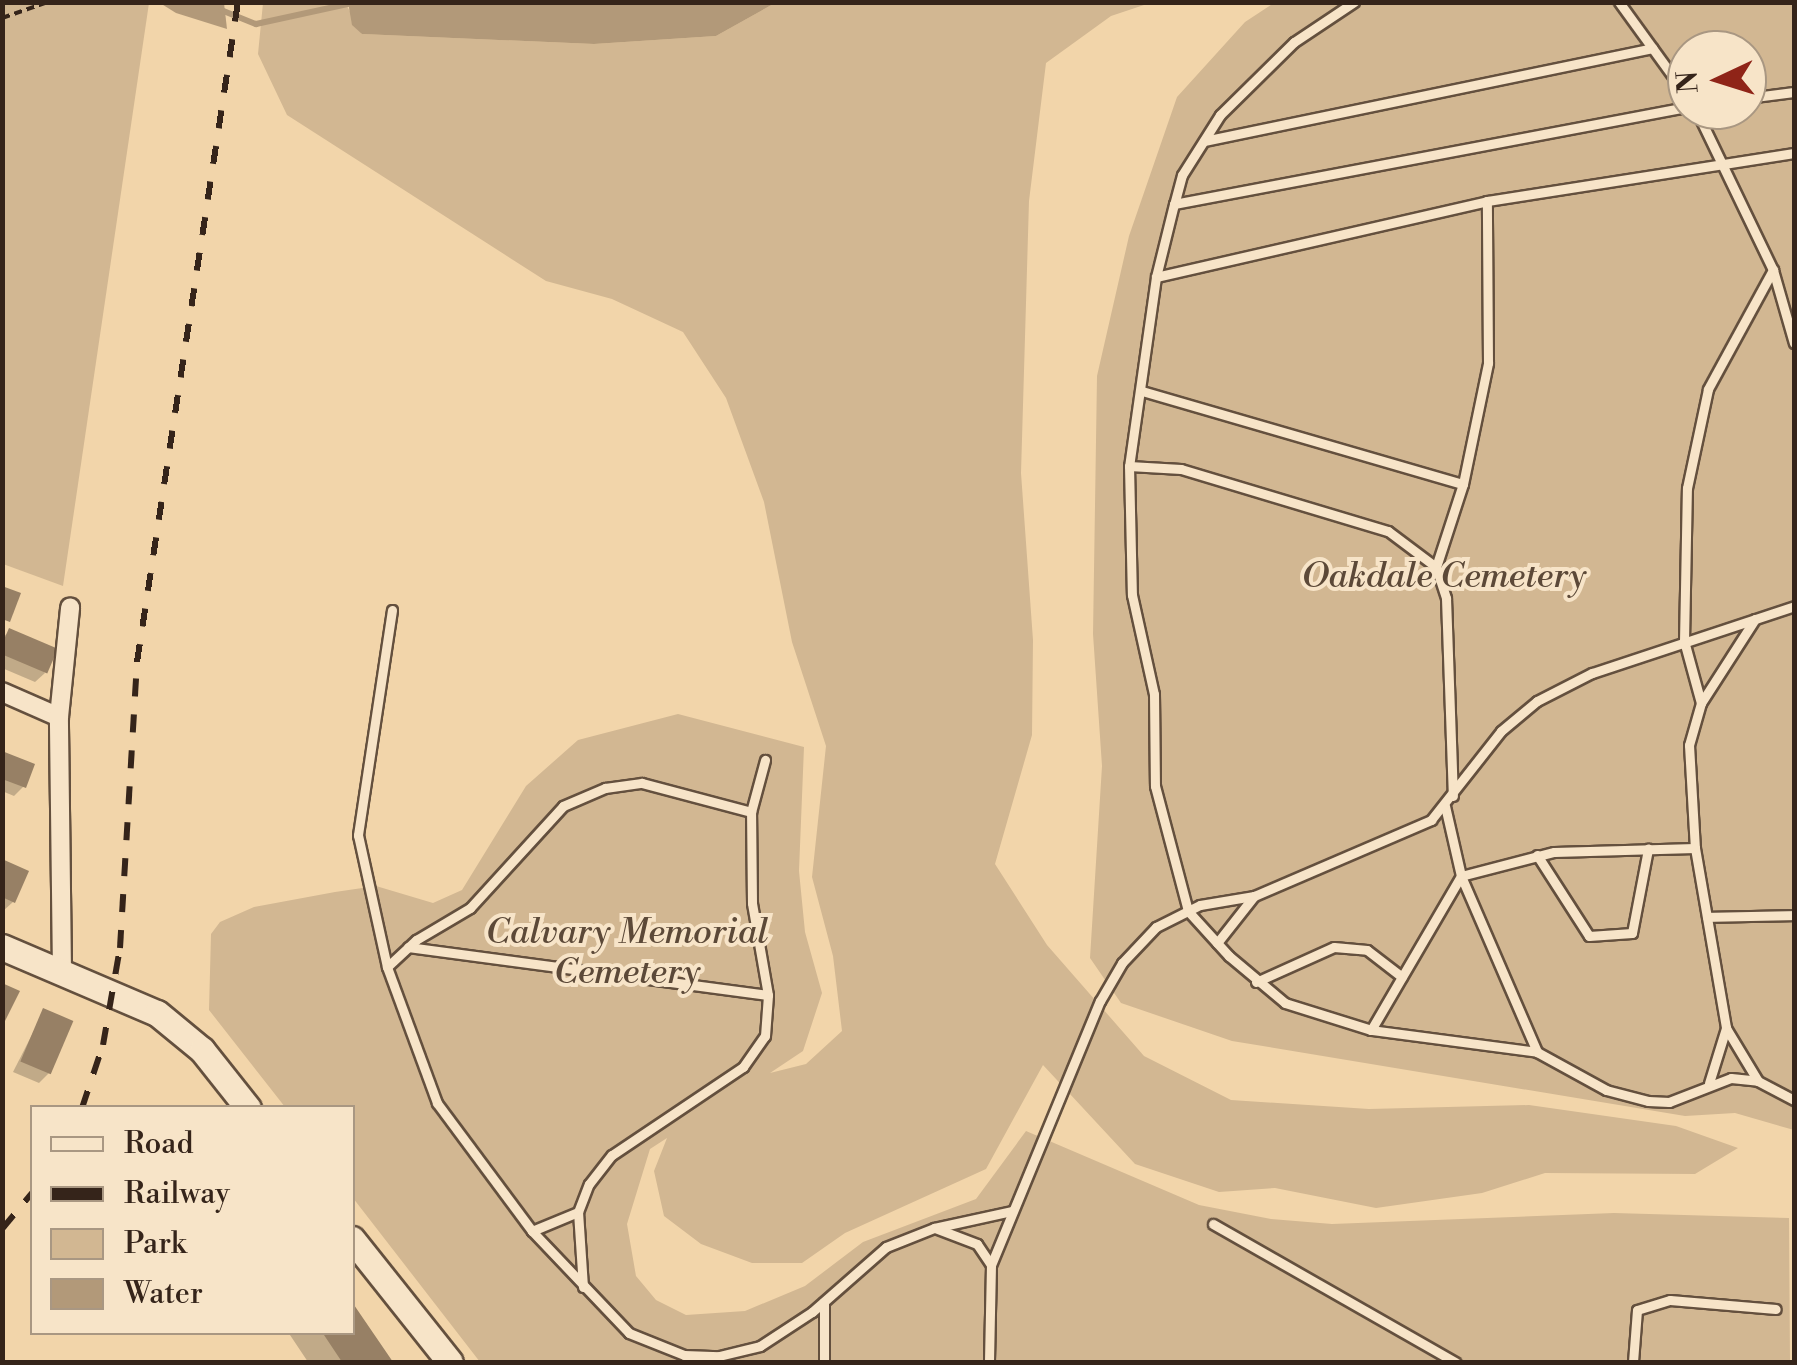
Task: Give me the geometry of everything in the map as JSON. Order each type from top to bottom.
[{"type":"street","points":[[62,972],[60,716],[70,608]]},
{"type":"street","points":[[2,692],[60,716]]},
{"type":"street","points":[[2,947],[157,1014],[202,1050],[246,1105]]},
{"type":"street","points":[[355,1243],[450,1362]]},
{"type":"lane","points":[[1354,2],[1294,42],[1220,116],[1182,175],[1156,277],[1129,466],[1132,595],[1154,694],[1155,786],[1188,911],[1256,982],[1285,1002],[1371,1030],[1537,1052],[1606,1090],[1648,1101],[1670,1102],[1709,1083],[1758,1081],[1794,1100]]},
{"type":"lane","points":[[1619,2],[1667,69]]},
{"type":"lane","points":[[1203,142],[1652,48]]},
{"type":"lane","points":[[1767,95],[1794,92]]},
{"type":"lane","points":[[1174,204],[1667,111]]},
{"type":"lane","points":[[1707,130],[1773,270],[1794,343]]},
{"type":"lane","points":[[1156,277],[1487,201],[1794,152]]},
{"type":"lane","points":[[1487,201],[1488,364],[1463,484],[1436,566],[1446,598],[1449,802],[1461,876],[1537,1052]]},
{"type":"lane","points":[[1701,703],[1684,641],[1687,488],[1708,388],[1773,270]]},
{"type":"lane","points":[[1142,391],[1463,484]]},
{"type":"lane","points":[[1129,466],[1180,469],[1388,531],[1436,566]]},
{"type":"lane","points":[[990,1362],[991,1264],[1078,1064],[1093,1018],[1122,963],[1156,926],[1188,911],[1254,896],[1431,820],[1449,802],[1500,731],[1538,701],[1684,641],[1794,606]]},
{"type":"lane","points":[[392,610],[358,835],[387,967],[437,1103],[532,1231],[628,1334],[684,1355],[719,1356],[760,1346],[824,1302],[886,1247],[934,1228],[1012,1211]]},
{"type":"lane","points":[[1757,617],[1701,703],[1689,745],[1695,848],[1726,1028],[1758,1081]]},
{"type":"lane","points":[[583,1287],[578,1212],[589,1184],[612,1155],[744,1067],[765,1036],[768,995],[752,903],[751,812],[765,760]]},
{"type":"lane","points":[[387,967],[408,947],[470,908],[563,806],[605,788],[642,782],[751,812]]},
{"type":"lane","points":[[1371,1030],[1461,876],[1537,855],[1695,848]]},
{"type":"lane","points":[[1537,855],[1589,936],[1632,933],[1648,849]]},
{"type":"lane","points":[[1216,943],[1254,896]]},
{"type":"lane","points":[[1707,917],[1794,914]]},
{"type":"lane","points":[[408,947],[768,995]]},
{"type":"lane","points":[[1256,982],[1334,947],[1367,950],[1402,977]]},
{"type":"lane","points":[[1709,1083],[1726,1028]]},
{"type":"lane","points":[[532,1231],[578,1212]]},
{"type":"lane","points":[[1212,1224],[1455,1362]]},
{"type":"lane","points":[[934,1228],[977,1244],[991,1264]]},
{"type":"lane","points":[[1633,1362],[1637,1310],[1670,1300],[1776,1310]]},
{"type":"lane","points":[[824,1302],[824,1362]]},
{"type":"path","points":[[2,18],[48,2]]},
{"type":"green space","points":[[2,3],[149,3],[63,586],[3,564]]},
{"type":"green space","name":"Calvary Memorial Cemetery","points":[[263,3],[347,6],[362,34],[594,44],[716,36],[775,3],[1150,3],[1111,16],[1046,63],[1029,201],[1021,473],[1033,640],[1032,735],[995,864],[1047,945],[1144,1056],[1231,1100],[1369,1109],[1529,1105],[1676,1126],[1738,1148],[1695,1174],[1545,1173],[1482,1193],[1376,1208],[1275,1188],[1219,1192],[1135,1164],[1043,1065],[986,1169],[845,1233],[802,1263],[752,1263],[701,1244],[664,1216],[654,1171],[667,1138],[650,1149],[627,1224],[636,1276],[656,1300],[686,1315],[745,1311],[805,1286],[863,1242],[976,1199],[1026,1131],[1199,1205],[1271,1219],[1332,1224],[1614,1213],[1789,1218],[1790,1362],[480,1362],[355,1201],[355,1105],[283,1105],[209,1010],[211,934],[220,922],[254,907],[335,892],[376,886],[433,903],[462,890],[526,786],[578,740],[678,714],[804,747],[799,871],[805,932],[822,993],[803,1051],[770,1073],[806,1064],[842,1031],[833,956],[812,877],[826,746],[792,642],[764,502],[726,398],[683,332],[612,299],[546,281],[287,115],[258,54]]},
{"type":"green space","name":"Oakdale Cemetery","points":[[1274,3],[1794,3],[1794,1130],[1735,1113],[1685,1116],[1232,1041],[1121,1003],[1090,958],[1102,766],[1093,634],[1097,376],[1129,236],[1177,97],[1245,22]]},
{"type":"water","points":[[348,2],[775,3],[716,36],[594,44],[362,34],[352,25]]},
{"type":"water","points":[[160,3],[224,3],[227,29],[176,13]]},
{"type":"building","points":[[2,586],[21,593],[10,622],[2,619]]},
{"type":"building","points":[[9,628],[58,649],[47,674],[2,654]]},
{"type":"building","points":[[2,751],[35,764],[26,788],[2,779]]},
{"type":"building","points":[[2,859],[29,871],[15,903],[2,897]]},
{"type":"building","points":[[2,983],[20,991],[2,1027]]},
{"type":"building","points":[[43,1008],[73,1021],[51,1074],[20,1061]]},
{"type":"building","points":[[355,1306],[393,1362],[342,1362],[324,1335],[355,1335]]},
{"type":"waterway","points":[[221,10],[256,24],[357,2]]},
{"type":"railway","points":[[83,1105],[103,1045],[120,948],[137,662],[238,2]]},
{"type":"railway","points":[[2,1229],[30,1195]]}]
